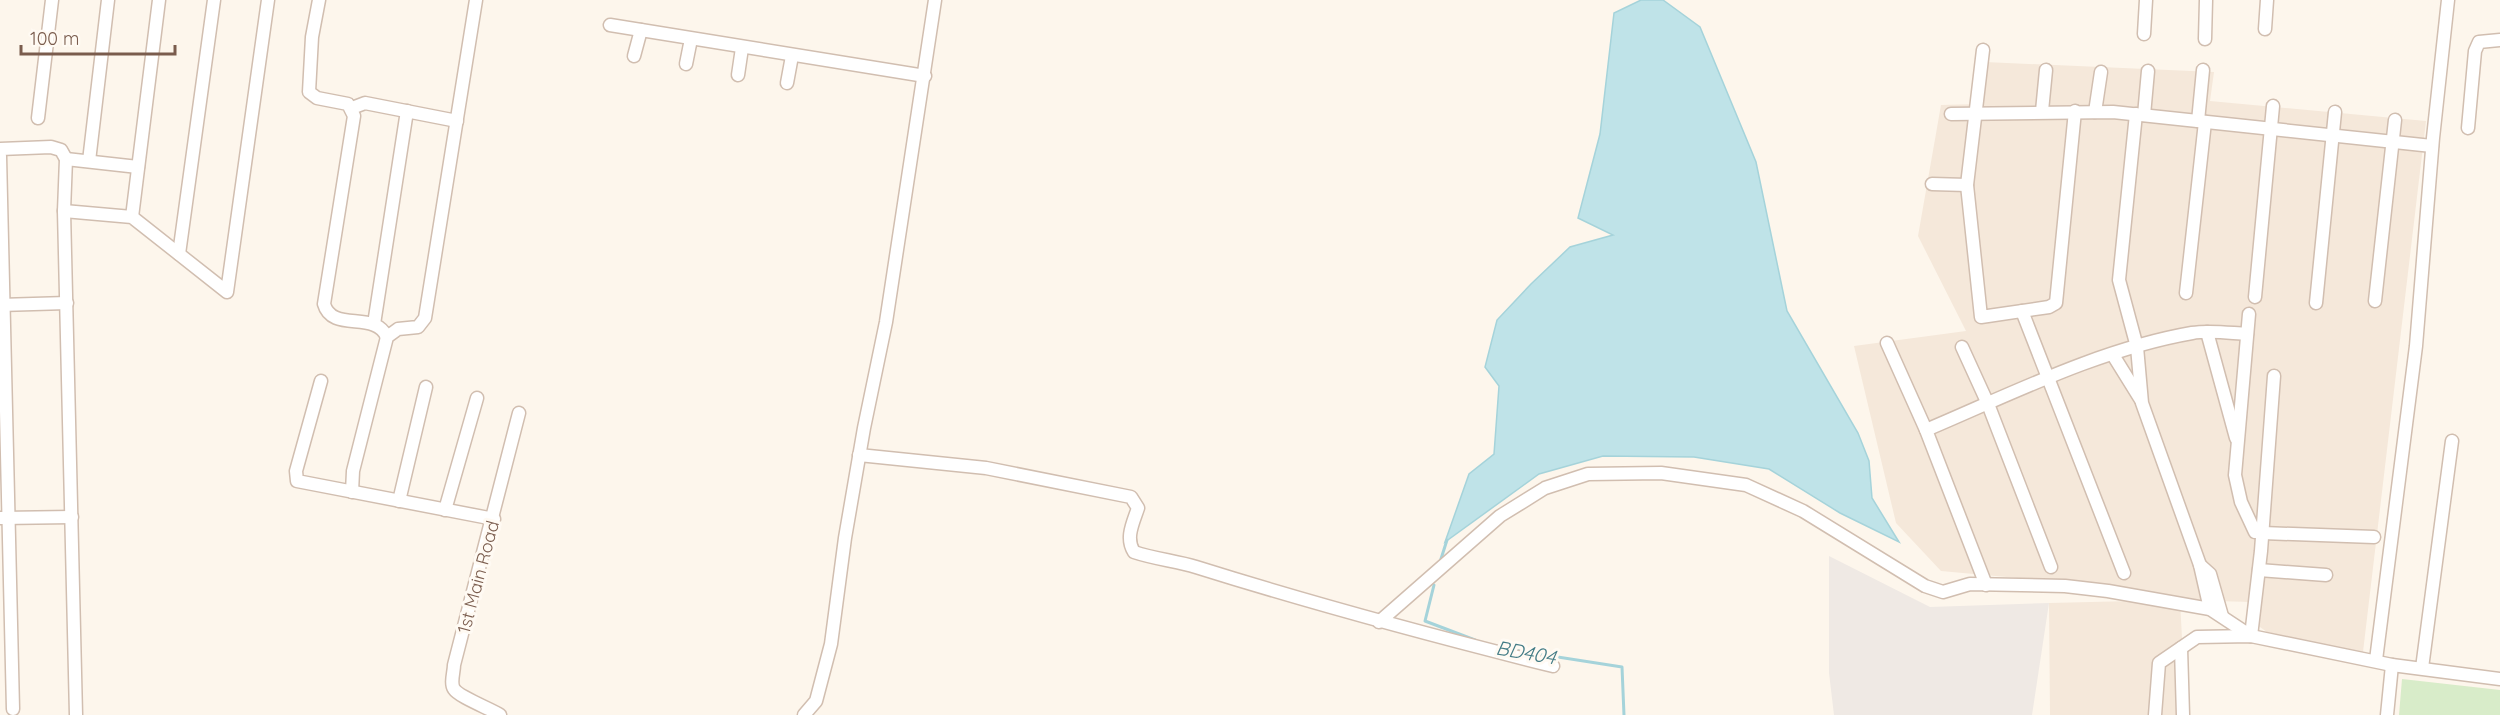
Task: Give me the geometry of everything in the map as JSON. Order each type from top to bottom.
[{"type":"street","points":[[38,118],[52,0]]},
{"type":"street","points":[[89,161],[108,0]]},
{"type":"street","points":[[132,218],[159,0]]},
{"type":"street","points":[[179,254],[214,0]]},
{"type":"street","points":[[64,211],[132,218],[227,292],[268,0]]},
{"type":"street","points":[[319,0],[312,37],[309,92],[317,98],[348,104],[354,116],[324,304],[327,312],[333,317],[374,324],[382,328],[387,337]]},
{"type":"street","points":[[352,492],[353,471],[387,337],[398,329],[418,327],[425,318],[476,0]]},
{"type":"street","points":[[804,715],[816,701],[823,682],[859,455],[886,322],[935,0]]},
{"type":"street","points":[[2144,34],[2146,0]]},
{"type":"street","points":[[2205,39],[2206,0]]},
{"type":"street","points":[[2265,29],[2267,0]]},
{"type":"street","points":[[2376,660],[2416,346],[2448,0]]},
{"type":"street","points":[[610,25],[925,76]]},
{"type":"street","points":[[634,56],[641,30]]},
{"type":"street","points":[[686,64],[691,39]]},
{"type":"street","points":[[2468,128],[2475,51],[2479,42],[2500,40]]},
{"type":"street","points":[[738,75],[742,48]]},
{"type":"street","points":[[1983,50],[1968,185],[1982,317],[2049,307],[2056,303],[2075,111]]},
{"type":"street","points":[[787,83],[792,56]]},
{"type":"street","points":[[2042,111],[2046,70]]},
{"type":"street","points":[[2186,293],[2201,121],[2203,70]]},
{"type":"street","points":[[2142,403],[2137,347],[2119,280],[2140,115],[2148,71]]},
{"type":"street","points":[[2095,112],[2101,72]]},
{"type":"street","points":[[352,108],[365,103],[457,121]]},
{"type":"street","points":[[2255,297],[2273,106]]},
{"type":"street","points":[[374,324],[407,111]]},
{"type":"street","points":[[1951,114],[2095,112],[2433,146]]},
{"type":"street","points":[[2316,303],[2335,112]]},
{"type":"street","points":[[2375,301],[2396,120]]},
{"type":"street","points":[[0,148],[51,147],[61,150],[66,159],[64,211],[76,715]]},
{"type":"street","points":[[0,156],[4,518],[13,709]]},
{"type":"street","points":[[66,159],[138,167]]},
{"type":"street","points":[[1932,184],[1968,185]]},
{"type":"street","points":[[2,305],[67,303]]},
{"type":"street","points":[[2022,311],[2124,573]]},
{"type":"street","points":[[2249,314],[2238,444],[2237,487],[2259,532]]},
{"type":"street","points":[[2207,332],[2238,444]]},
{"type":"street","points":[[1926,430],[2047,379],[2137,347],[2193,333],[2247,334]]},
{"type":"street","points":[[1887,344],[1926,430],[1986,585]]},
{"type":"street","points":[[1962,347],[1988,404],[2051,567]]},
{"type":"street","points":[[2113,355],[2142,403],[2200,565],[2210,609]]},
{"type":"street","points":[[2251,636],[2259,570],[2259,532],[2274,376]]},
{"type":"street","points":[[321,381],[296,471],[297,481],[494,519]]},
{"type":"street","points":[[399,501],[426,387]]},
{"type":"street","points":[[445,510],[477,398]]},
{"type":"street","name":"1st Main Road","points":[[500,715],[454,690],[454,665],[494,519],[519,413]]},
{"type":"street","points":[[2422,668],[2452,441]]},
{"type":"street","points":[[859,455],[986,468],[1131,497],[1138,508],[1129,538],[1129,544],[1134,552],[1194,566],[1262,589],[1379,622],[1552,666]]},
{"type":"street","points":[[1379,622],[1500,516],[1545,488],[1588,474],[1662,473],[1746,485],[1803,512],[1925,586],[1943,592],[1970,584],[2097,590],[2210,609],[2251,636]]},
{"type":"street","points":[[4,518],[72,517]]},
{"type":"street","points":[[2259,532],[2374,537]]},
{"type":"street","points":[[2200,565],[2210,574],[2222,616]]},
{"type":"street","points":[[2259,570],[2326,576]]},
{"type":"street","points":[[2155,715],[2159,663],[2197,638],[2251,636],[2392,664],[2500,679]]},
{"type":"street","points":[[2181,648],[2183,715]]},
{"type":"street","points":[[2387,715],[2392,664]]},
{"type":"shaded area","points":[[1985,62],[2214,72],[2210,101],[2426,121],[2363,652],[2267,632],[2250,620],[2251,602],[2180,600],[2186,715],[2050,715],[2049,603],[2175,600],[2115,587],[1941,571],[1896,523],[1854,346],[1966,331],[1918,236],[1941,105],[1980,104]]},
{"type":"shaded area","points":[[1829,556],[1930,607],[2049,603],[2032,715],[1834,715],[1829,673]]},
{"type":"green space","points":[[2402,679],[2500,690],[2500,715],[2399,715]]},
{"type":"water","points":[[1641,0],[1663,0],[1700,27],[1756,162],[1787,311],[1858,433],[1869,461],[1872,498],[1899,542],[1840,513],[1769,469],[1694,457],[1603,456],[1539,474],[1445,542],[1469,474],[1494,454],[1499,386],[1485,367],[1497,320],[1570,247],[1613,235],[1578,218],[1600,134],[1614,13]]},
{"type":"waterway","name":"BD404","points":[[1440,562],[1447,540]]},
{"type":"waterway","name":"BD404","points":[[1434,585],[1425,621],[1475,640]]},
{"type":"waterway","name":"BD404","points":[[1513,650],[1622,667],[1624,715]]}]
